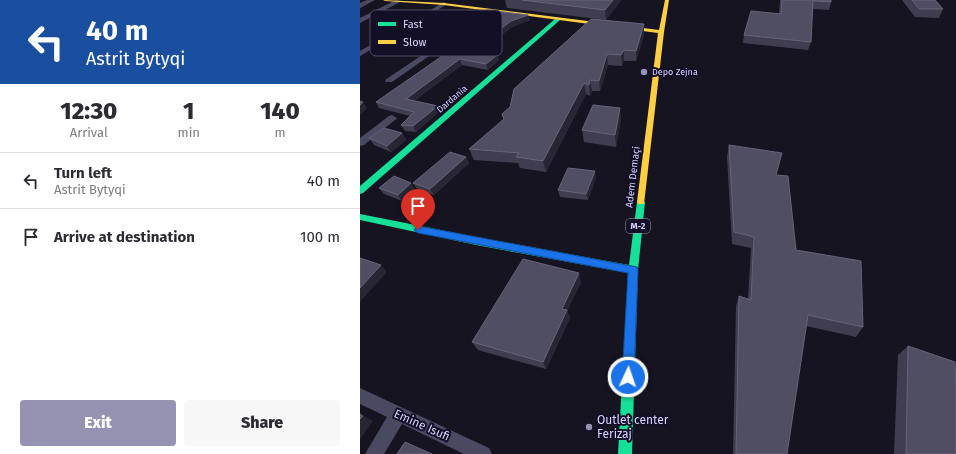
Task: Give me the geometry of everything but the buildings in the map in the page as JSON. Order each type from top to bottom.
[{"type":"street","points":[[360,6],[372,0]]},
{"type":"street","points":[[376,10],[391,0],[444,4],[483,10]]},
{"type":"street","name":"Adem Demaçi","points":[[625,454],[633,270],[666,0]]},
{"type":"street","points":[[434,10],[444,4]]},
{"type":"street","points":[[502,13],[661,32]]},
{"type":"street","points":[[360,21],[370,14]]},
{"type":"street","name":"Dardania","points":[[360,191],[557,20]]},
{"type":"street","points":[[360,54],[370,48]]},
{"type":"street","points":[[389,80],[424,56]]},
{"type":"street","points":[[360,143],[392,118]]},
{"type":"street","points":[[360,217],[476,241],[633,270]]},
{"type":"street","name":"Emine Isufi","points":[[360,396],[483,454]]},
{"type":"street","points":[[374,454],[398,415]]},
{"type":"traffic: fast","points":[[360,191],[557,20]]},
{"type":"traffic: fast","points":[[625,454],[633,270],[641,202]]},
{"type":"traffic: fast","points":[[360,217],[476,241],[633,270]]},
{"type":"traffic: slow","points":[[385,0],[444,4],[490,10]]},
{"type":"traffic: slow","points":[[641,202],[661,32],[667,0]]},
{"type":"traffic: slow","points":[[502,11],[661,32]]},
{"type":"place","name":"Depo Zejna","points":[[644,72]]},
{"type":"place","name":"Outlet center Ferizaj","points":[[589,427]]},
{"type":"route","points":[[418,230],[633,270],[628,377]]}]
